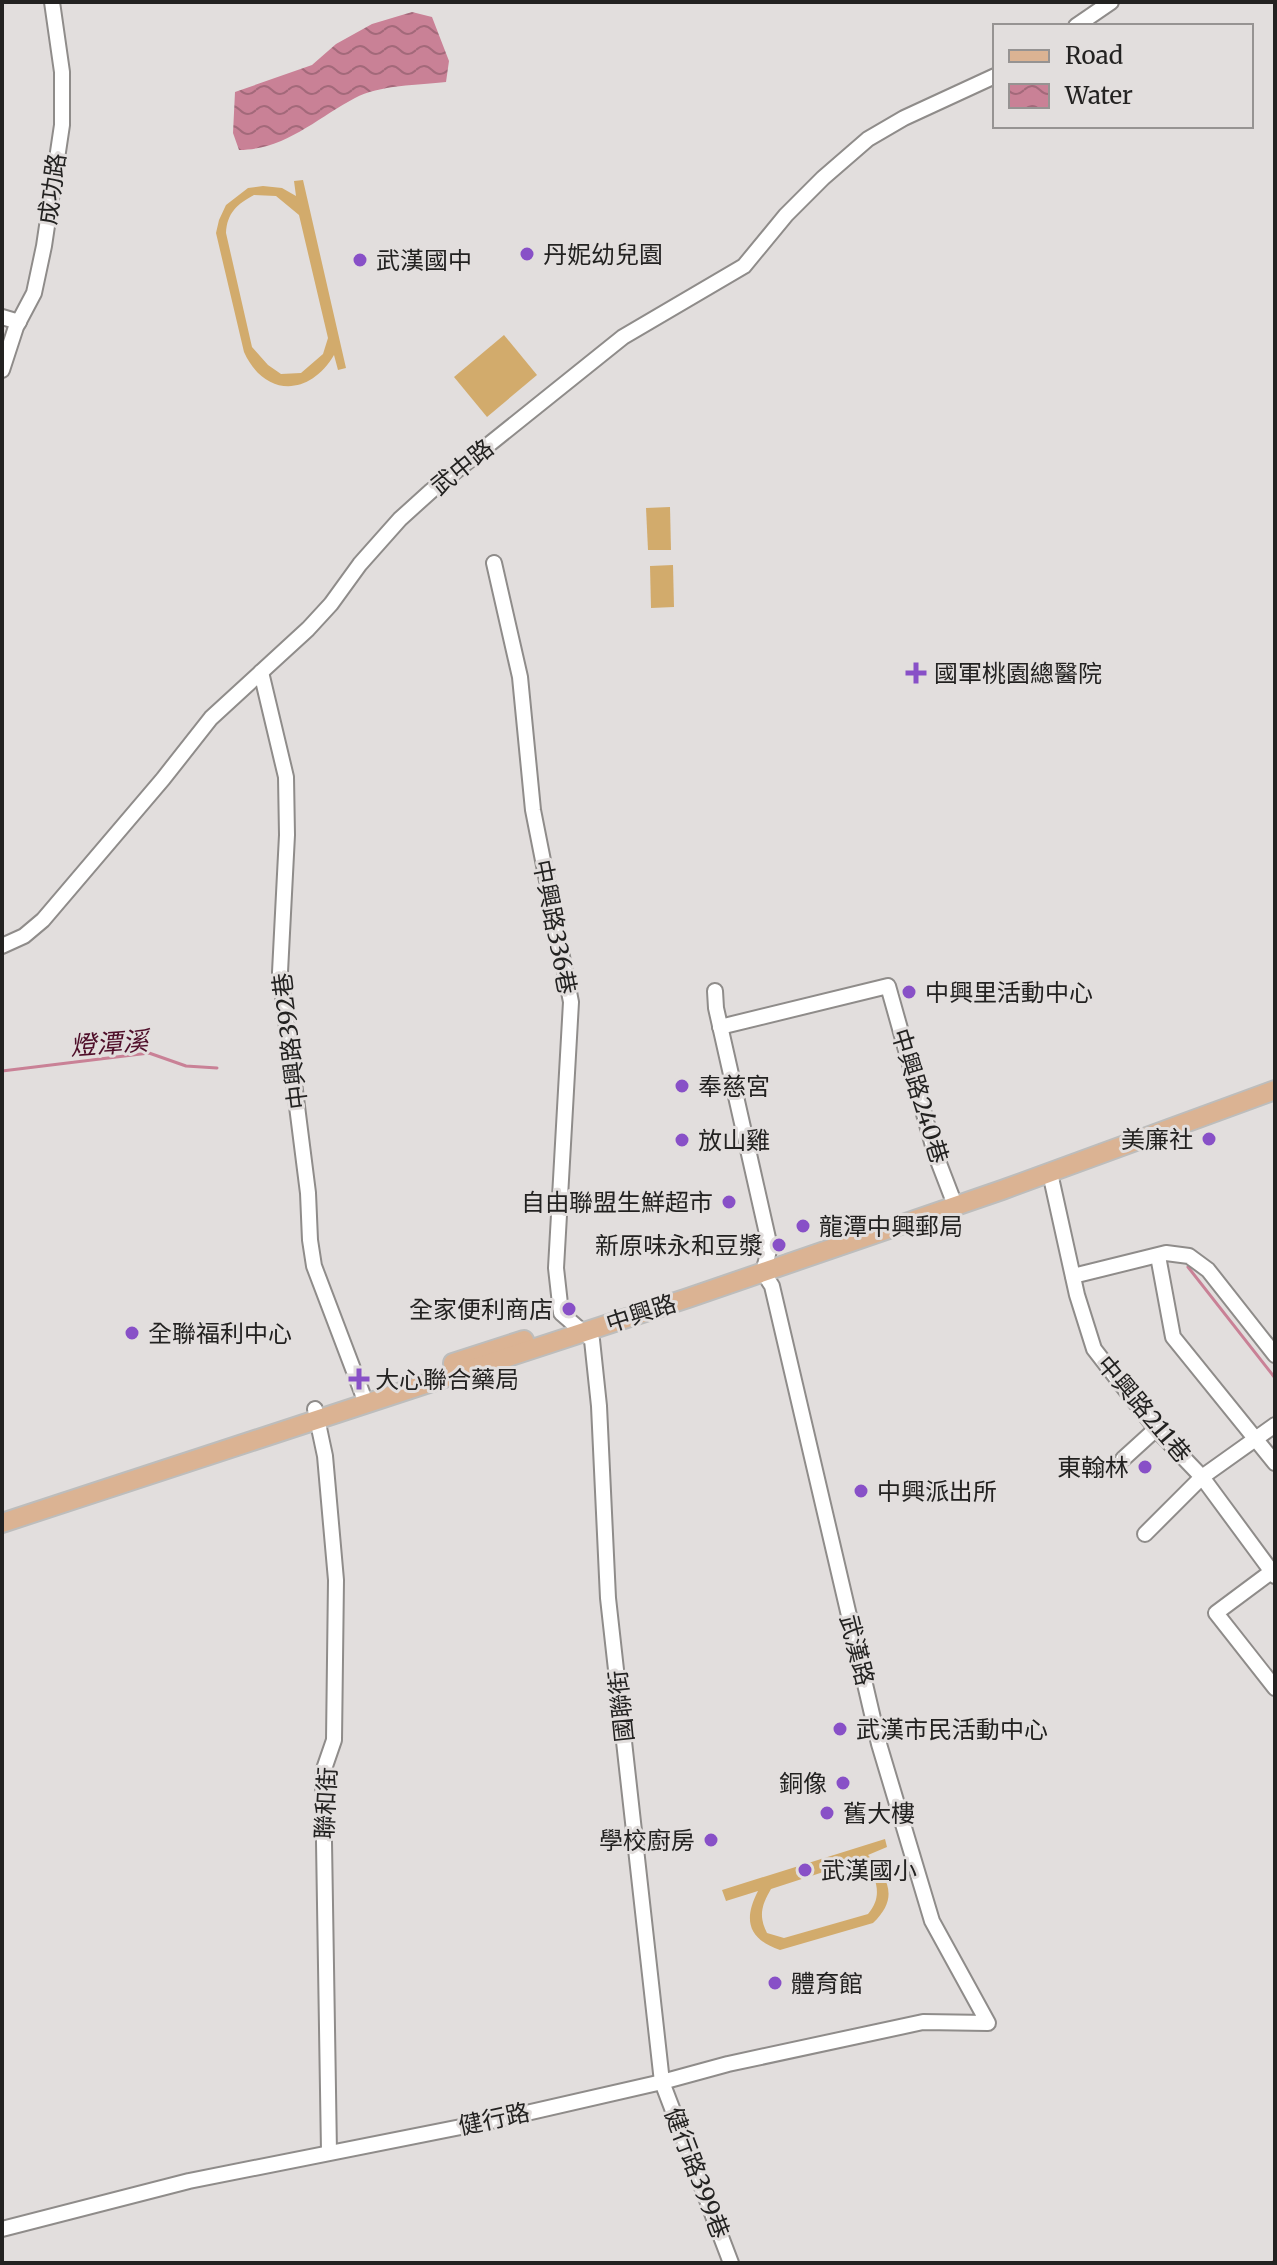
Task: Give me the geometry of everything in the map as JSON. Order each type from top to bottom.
[{"type":"main road","name":"中興路","points":[[2,1511],[363,1399],[495,1363],[580,1328],[953,1200],[1275,1078]]},
{"type":"main road","name":"中興路","points":[[953,1200],[1050,1173],[1275,1090]]},
{"type":"main road","name":"中興路","points":[[2,1523],[316,1414]]},
{"type":"street","name":"成功路","points":[[2,370],[19,322],[34,293],[62,125],[62,72],[52,2]]},
{"type":"street","points":[[1079,24],[1111,2]]},
{"type":"street","name":"武中路","points":[[2,946],[24,936],[43,920],[211,718],[308,629],[400,519],[431,491],[623,337],[744,266],[814,187],[868,139],[904,118],[993,77]]},
{"type":"street","points":[[2,317],[19,322]]},
{"type":"street","name":"中興路336巷","points":[[494,563],[520,677],[533,810],[571,1002],[556,1268],[561,1313],[580,1328]]},
{"type":"street","name":"中興路392巷","points":[[261,672],[286,777],[287,835],[280,972],[308,1193],[310,1240],[314,1266],[363,1399]]},
{"type":"street","name":"中興路240巷","points":[[720,1027],[888,986],[935,1153],[953,1200]]},
{"type":"street","name":"武漢路","points":[[715,991],[720,1027],[770,1247],[765,1266],[875,1729],[932,1921],[988,2023]]},
{"type":"street","name":"中興路211巷","points":[[1050,1173],[1073,1276],[1094,1349],[1156,1429],[1202,1477],[1274,1572]]},
{"type":"street","points":[[1073,1276],[1175,1253],[1189,1256],[1208,1270],[1275,1355]]},
{"type":"street","points":[[1158,1256],[1173,1337],[1275,1463]]},
{"type":"street","name":"國聯街","points":[[580,1328],[592,1340],[599,1406],[608,1598],[662,2082]]},
{"type":"street","name":"聯和街","points":[[316,1414],[325,1456],[336,1580],[334,1740],[323,1780],[329,2152]]},
{"type":"street","points":[[1145,1534],[1202,1477],[1275,1425]]},
{"type":"street","points":[[1123,1459],[1156,1429]]},
{"type":"street","points":[[1274,1572],[1216,1613],[1275,1688]]},
{"type":"street","name":"健行路","points":[[2,2229],[189,2181],[496,2120],[728,2064],[923,2022],[988,2023]]},
{"type":"street","name":"健行路399巷","points":[[662,2082],[731,2263]]},
{"type":"shaded area","points":[[303,180],[346,368],[338,370],[334,355],[313,378],[288,386],[264,378],[244,352],[216,233],[226,205],[248,188],[282,188],[296,196],[294,181]],"holes":[[[254,195],[276,196],[299,215],[328,338],[323,354],[301,373],[281,374],[252,347],[226,233],[231,215],[243,202]]]},
{"type":"shaded area","points":[[504,335],[537,375],[487,417],[454,377]]},
{"type":"shaded area","points":[[670,507],[671,550],[648,550],[646,508]]},
{"type":"shaded area","points":[[673,565],[674,607],[651,608],[650,566]]},
{"type":"shaded area","points":[[885,1839],[887,1847],[868,1855],[886,1880],[888,1889],[886,1905],[873,1923],[780,1950],[761,1940],[751,1927],[751,1911],[758,1891],[726,1901],[722,1890]],"holes":[[[848,1864],[860,1866],[874,1877],[877,1887],[876,1901],[868,1914],[784,1938],[767,1933],[762,1910],[771,1889]]]},
{"type":"water","points":[[412,12],[432,17],[449,61],[446,82],[387,88],[364,94],[286,139],[256,149],[239,150],[233,133],[235,92],[312,65],[336,44],[372,24]]},
{"type":"waterway","name":"燈潭溪","points":[[2,1071],[149,1053],[186,1066],[217,1068]]},
{"type":"waterway","points":[[1188,1267],[1275,1378]]},
{"type":"waterway","points":[[1272,2263],[1275,2260]]},
{"type":"place","name":"丹妮幼兒園","points":[[527,254]]},
{"type":"place","name":"武漢國中","points":[[360,260]]},
{"type":"place","name":"國軍桃園總醫院","points":[[916,673]]},
{"type":"place","name":"中興里活動中心","points":[[909,992]]},
{"type":"place","name":"奉慈宮","points":[[682,1086]]},
{"type":"place","name":"美廉社","points":[[1209,1139]]},
{"type":"place","name":"放山雞","points":[[682,1140]]},
{"type":"place","name":"自由聯盟生鮮超市","points":[[729,1202]]},
{"type":"place","name":"龍潭中興郵局","points":[[803,1226]]},
{"type":"place","name":"新原味永和豆漿","points":[[779,1245]]},
{"type":"place","name":"全家便利商店","points":[[569,1309]]},
{"type":"place","name":"全聯福利中心","points":[[132,1333]]},
{"type":"place","name":"大心聯合藥局","points":[[359,1379]]},
{"type":"place","name":"東翰林","points":[[1145,1467]]},
{"type":"place","name":"中興派出所","points":[[861,1491]]},
{"type":"place","name":"武漢市民活動中心","points":[[840,1729]]},
{"type":"place","name":"銅像","points":[[843,1783]]},
{"type":"place","name":"舊大樓","points":[[827,1813]]},
{"type":"place","name":"學校廚房","points":[[711,1840]]},
{"type":"place","name":"武漢國小","points":[[805,1870]]},
{"type":"place","name":"體育館","points":[[775,1983]]}]
